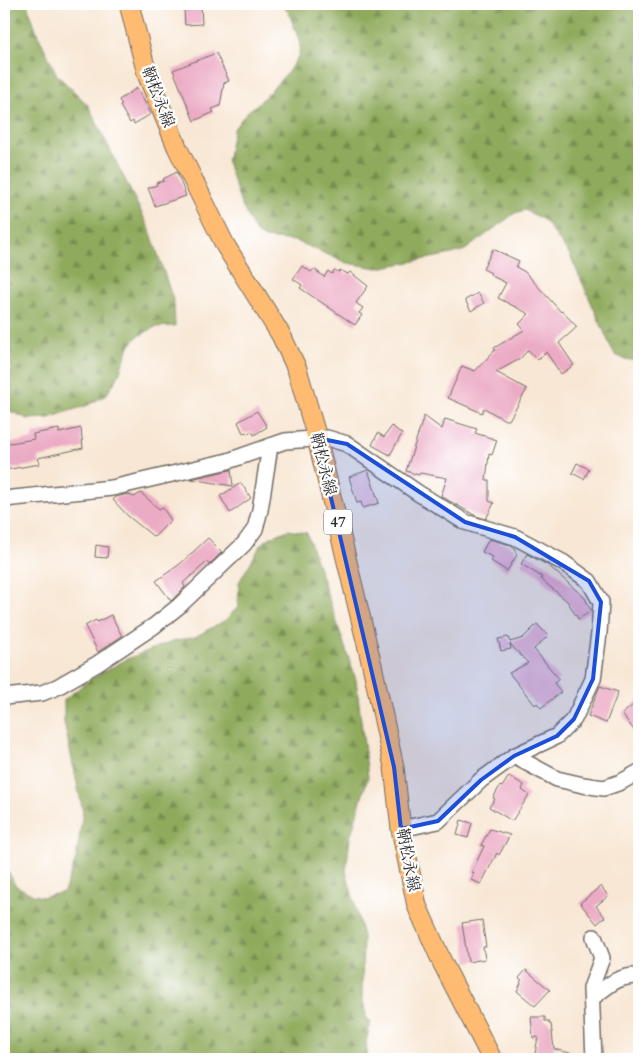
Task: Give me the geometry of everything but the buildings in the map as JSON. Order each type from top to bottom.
[{"type":"main road","name":"鞆松永線","points":[[129,4],[147,74],[177,146],[225,246],[281,335],[297,369],[317,438],[370,655],[394,767],[401,828],[417,906],[442,964],[492,1059]]},
{"type":"street","points":[[4,499],[112,488],[228,461],[285,441],[327,438],[347,444],[418,494],[464,522],[515,536],[564,563],[590,581],[601,602],[593,679],[574,719],[557,736],[514,756],[481,780],[438,821],[401,828]]},
{"type":"street","points":[[4,697],[42,693],[57,687],[154,626],[179,606],[244,544],[255,529],[260,510],[270,446]]},
{"type":"street","points":[[514,756],[557,779],[583,786],[604,788],[621,782],[639,772]]},
{"type":"street","points":[[594,937],[602,958],[591,988],[594,1059]]},
{"type":"street","points":[[592,998],[617,979],[628,975],[639,976]]},
{"type":"highlighted area","points":[[317,438],[347,444],[465,522],[515,537],[589,581],[601,602],[593,679],[574,719],[557,736],[514,756],[481,780],[438,821],[401,829],[394,767]]},
{"type":"green space","points":[[4,4],[27,4],[38,35],[57,75],[88,105],[150,230],[174,303],[175,326],[155,327],[137,337],[129,346],[118,377],[106,395],[88,405],[49,418],[28,419],[10,411],[11,351],[4,335]]},
{"type":"green space","points":[[281,4],[639,4],[639,361],[624,359],[614,354],[570,255],[544,220],[525,210],[515,213],[465,250],[378,268],[347,263],[296,241],[265,238],[256,233],[241,204],[227,162],[233,130],[247,112],[260,102],[288,72],[299,55],[300,43],[289,13]]},
{"type":"green space","points":[[288,530],[307,533],[356,680],[368,777],[350,838],[346,871],[363,936],[362,995],[367,1020],[371,1021],[366,1042],[368,1059],[4,1059],[4,863],[15,885],[33,895],[43,897],[64,892],[76,859],[83,812],[64,722],[64,700],[89,680],[127,659],[173,641],[195,637],[224,621],[238,607],[239,582],[261,545],[269,538]]}]
